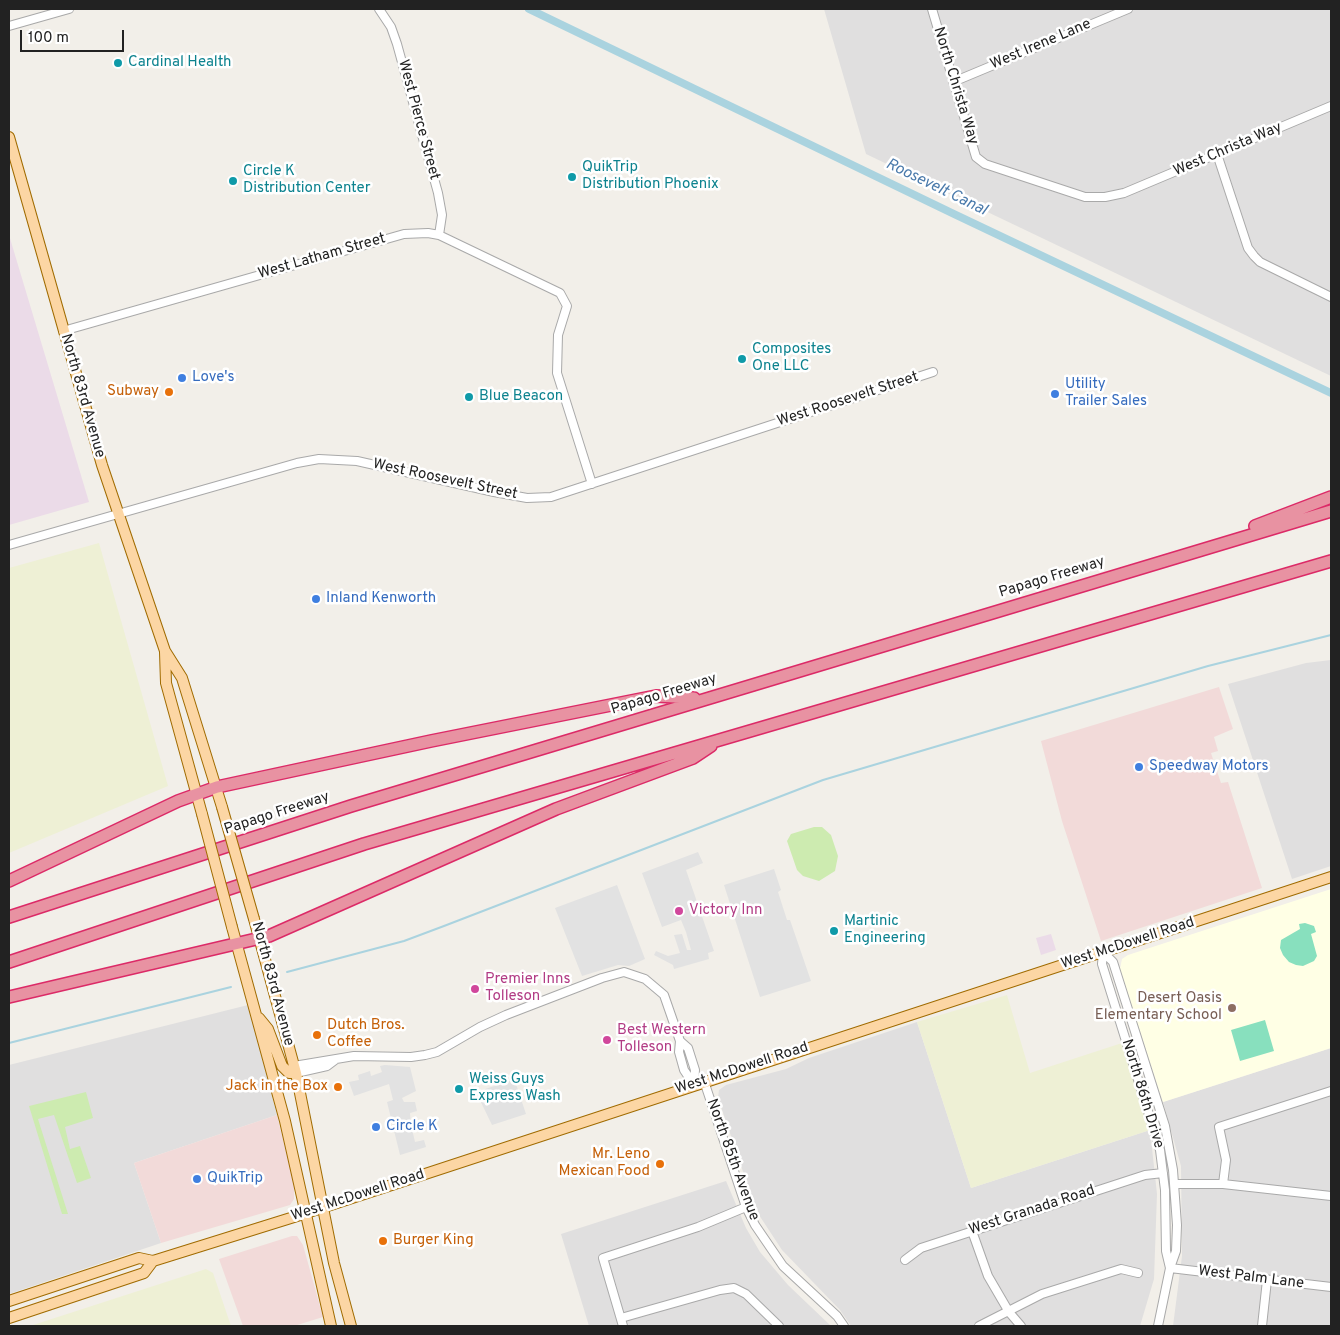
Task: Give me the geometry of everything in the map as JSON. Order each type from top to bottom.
[{"type":"highway","points":[[1193,551],[1331,497]]},
{"type":"highway","name":"Papago Freeway","points":[[9,917],[351,806],[704,698],[1331,511]]},
{"type":"highway","points":[[9,962],[364,844],[1331,561]]},
{"type":"highway","points":[[9,881],[217,787],[431,740],[656,696],[704,698]]},
{"type":"highway","points":[[9,997],[238,946],[259,939],[556,809],[693,758],[726,738]]},
{"type":"main road","name":"North 83rd Avenue","points":[[9,137],[102,465],[165,651],[182,678],[217,787],[295,1070],[323,1208],[350,1326]]},
{"type":"main road","name":"North 83rd Avenue","points":[[165,651],[166,683],[198,794],[285,1122],[331,1326]]},
{"type":"main road","name":"West McDowell Road","points":[[9,1301],[139,1258],[154,1261],[323,1208],[1331,877]]},
{"type":"main road","points":[[257,1016],[268,1029],[282,1066],[289,1073],[295,1070]]},
{"type":"main road","name":"West McDowell Road","points":[[9,1318],[144,1273],[154,1261]]},
{"type":"street","points":[[9,26],[69,9]]},
{"type":"street","name":"West Pierce Street","points":[[378,9],[391,27],[397,44],[440,200],[442,215],[440,235]]},
{"type":"street","name":"North Christa Way","points":[[932,9],[976,157],[985,164],[1085,197],[1105,197],[1124,193]]},
{"type":"street","name":"West Irene Lane","points":[[953,82],[1128,9]]},
{"type":"street","name":"West Christa Way","points":[[1124,193],[1331,106]]},
{"type":"street","points":[[1217,154],[1248,248],[1254,256],[1260,262],[1331,297]]},
{"type":"street","name":"West Latham Street","points":[[63,331],[399,236],[418,233],[440,235],[560,293],[566,306],[558,335],[556,354],[558,373],[592,484]]},
{"type":"street","name":"West Roosevelt Street","points":[[9,545],[278,468],[319,459],[357,461],[527,498],[551,496],[933,372]]},
{"type":"street","name":"North 86th Drive","points":[[1103,952],[1113,962],[1168,1138],[1175,1184],[1176,1251],[1170,1268],[1158,1326]]},
{"type":"street","name":"North 86th Drive","points":[[1103,952],[1102,964],[1157,1140],[1163,1173],[1166,1251],[1170,1268]]},
{"type":"street","name":"North 85th Avenue","points":[[295,1070],[327,1066],[336,1060],[365,1056],[403,1057],[425,1055],[444,1048],[491,1022],[602,978],[624,972],[637,974],[654,984],[656,990],[664,995],[680,1041],[679,1052],[684,1070],[699,1083],[746,1207],[755,1225],[783,1266],[837,1316],[844,1326]]},
{"type":"street","points":[[1223,1184],[1226,1160],[1219,1127],[1331,1091]]},
{"type":"street","points":[[1157,1140],[1168,1138]]},
{"type":"street","name":"West Granada Road","points":[[905,1260],[921,1248],[1145,1175],[1163,1173]]},
{"type":"street","points":[[1175,1184],[1223,1184],[1331,1196]]},
{"type":"street","points":[[623,1326],[603,1258],[698,1227],[746,1207]]},
{"type":"street","points":[[972,1231],[988,1276],[1009,1312],[1021,1326]]},
{"type":"street","name":"West Palm Lane","points":[[1170,1268],[1331,1286]]},
{"type":"street","points":[[979,1326],[1042,1294],[1121,1269],[1138,1273]]},
{"type":"street","points":[[1262,1326],[1267,1280]]},
{"type":"street","points":[[621,1318],[720,1290],[734,1288],[746,1294],[779,1326]]},
{"type":"shaded area","points":[[824,9],[1331,9],[1331,376],[866,154]]},
{"type":"shaded area","points":[[9,235],[89,502],[9,525]]},
{"type":"shaded area","points":[[99,543],[168,786],[9,853],[9,568]]},
{"type":"shaded area","points":[[1331,660],[1331,866],[1292,879],[1228,684],[1306,663]]},
{"type":"shaded area","points":[[1219,687],[1233,729],[1214,737],[1218,751],[1211,753],[1221,783],[1228,782],[1262,888],[1101,941],[1062,821],[1041,741]]},
{"type":"shaded area","points":[[698,852],[703,863],[686,870],[714,951],[708,953],[709,959],[674,969],[673,965],[654,955],[656,951],[668,956],[680,953],[674,935],[682,934],[687,950],[691,950],[686,932],[681,920],[662,927],[642,873]]},
{"type":"shaded area","points":[[774,869],[781,890],[778,892],[787,920],[790,920],[811,981],[760,997],[724,885]]},
{"type":"shaded area","points":[[617,885],[645,959],[629,966],[618,965],[582,976],[555,908]]},
{"type":"shaded area","name":"Desert Oasis Elementary School","points":[[1331,889],[1331,1048],[1163,1102],[1120,969],[1122,959],[1128,955]]},
{"type":"shaded area","points":[[1051,934],[1056,950],[1041,955],[1036,938]]},
{"type":"shaded area","points":[[1007,995],[1030,1073],[1122,1043],[1150,1130],[971,1188],[917,1022]]},
{"type":"shaded area","points":[[248,1005],[277,1115],[134,1163],[161,1243],[9,1294],[9,1065]]},
{"type":"shaded area","points":[[917,1022],[971,1188],[1150,1130],[1157,1194],[1154,1279],[1140,1326],[851,1326],[840,1310],[782,1250],[759,1215],[752,1198],[718,1098],[719,1090],[726,1085],[786,1069],[809,1058]]},
{"type":"shaded area","points":[[1331,1048],[1331,1326],[1173,1326],[1182,1256],[1181,1166],[1163,1102]]},
{"type":"shaded area","points":[[380,1066],[410,1067],[416,1091],[402,1098],[404,1102],[415,1102],[417,1111],[410,1113],[415,1142],[424,1140],[426,1147],[400,1155],[387,1102],[393,1100],[389,1084],[354,1096],[349,1082],[359,1080],[358,1075],[370,1071],[371,1076],[382,1072]]},
{"type":"shaded area","points":[[513,1080],[526,1114],[492,1125],[476,1092]]},
{"type":"shaded area","points":[[277,1115],[294,1185],[294,1199],[290,1205],[161,1243],[134,1163]]},
{"type":"shaded area","points":[[726,1181],[746,1228],[760,1252],[788,1285],[831,1326],[589,1326],[561,1234]]},
{"type":"shaded area","points":[[297,1236],[303,1245],[323,1317],[294,1326],[243,1326],[219,1259]]},
{"type":"shaded area","points":[[206,1269],[213,1273],[231,1326],[30,1326]]},
{"type":"green space","points":[[814,827],[822,827],[831,835],[838,856],[835,871],[819,881],[803,876],[797,870],[787,841],[791,834]]},
{"type":"green space","points":[[1305,923],[1314,926],[1316,932],[1311,934],[1317,956],[1314,961],[1303,966],[1289,962],[1280,948],[1281,940],[1300,929],[1299,924]]},
{"type":"green space","points":[[1265,1020],[1274,1051],[1240,1061],[1231,1030]]},
{"type":"green space","points":[[86,1092],[93,1118],[65,1127],[70,1149],[80,1146],[91,1178],[77,1183],[54,1115],[38,1119],[68,1214],[62,1214],[29,1106]]},
{"type":"waterway","name":"Roosevelt Canal","points":[[529,9],[1331,393]]},
{"type":"waterway","points":[[287,972],[404,941],[823,780],[1208,666],[1331,635]]},
{"type":"waterway","points":[[9,1043],[231,987]]},
{"type":"place","name":"Cardinal Health","points":[[118,63]]},
{"type":"place","name":"QuikTrip Distribution Phoenix","points":[[572,177]]},
{"type":"place","name":"Circle K Distribution Center","points":[[233,181]]},
{"type":"place","name":"Composites One LLC","points":[[742,359]]},
{"type":"place","name":"Love's","points":[[182,378]]},
{"type":"place","name":"Subway","points":[[169,392]]},
{"type":"place","name":"Utility Trailer Sales","points":[[1055,394]]},
{"type":"place","name":"Blue Beacon","points":[[469,397]]},
{"type":"place","name":"Inland Kenworth","points":[[316,599]]},
{"type":"place","name":"Speedway Motors","points":[[1139,767]]},
{"type":"place","name":"Victory Inn","points":[[679,911]]},
{"type":"place","name":"Martinic Engineering","points":[[834,931]]},
{"type":"place","name":"Premier Inns Tolleson","points":[[475,989]]},
{"type":"place","name":"Desert Oasis Elementary School","points":[[1232,1008]]},
{"type":"place","name":"Dutch Bros. Coffee","points":[[317,1035]]},
{"type":"place","name":"Best Western Tolleson","points":[[607,1040]]},
{"type":"place","name":"Jack in the Box","points":[[338,1087]]},
{"type":"place","name":"Weiss Guys Express Wash","points":[[459,1089]]},
{"type":"place","name":"Circle K","points":[[376,1127]]},
{"type":"place","name":"Mr. Leno Mexican Food","points":[[660,1164]]},
{"type":"place","name":"QuikTrip","points":[[197,1179]]},
{"type":"place","name":"Burger King","points":[[383,1241]]}]
